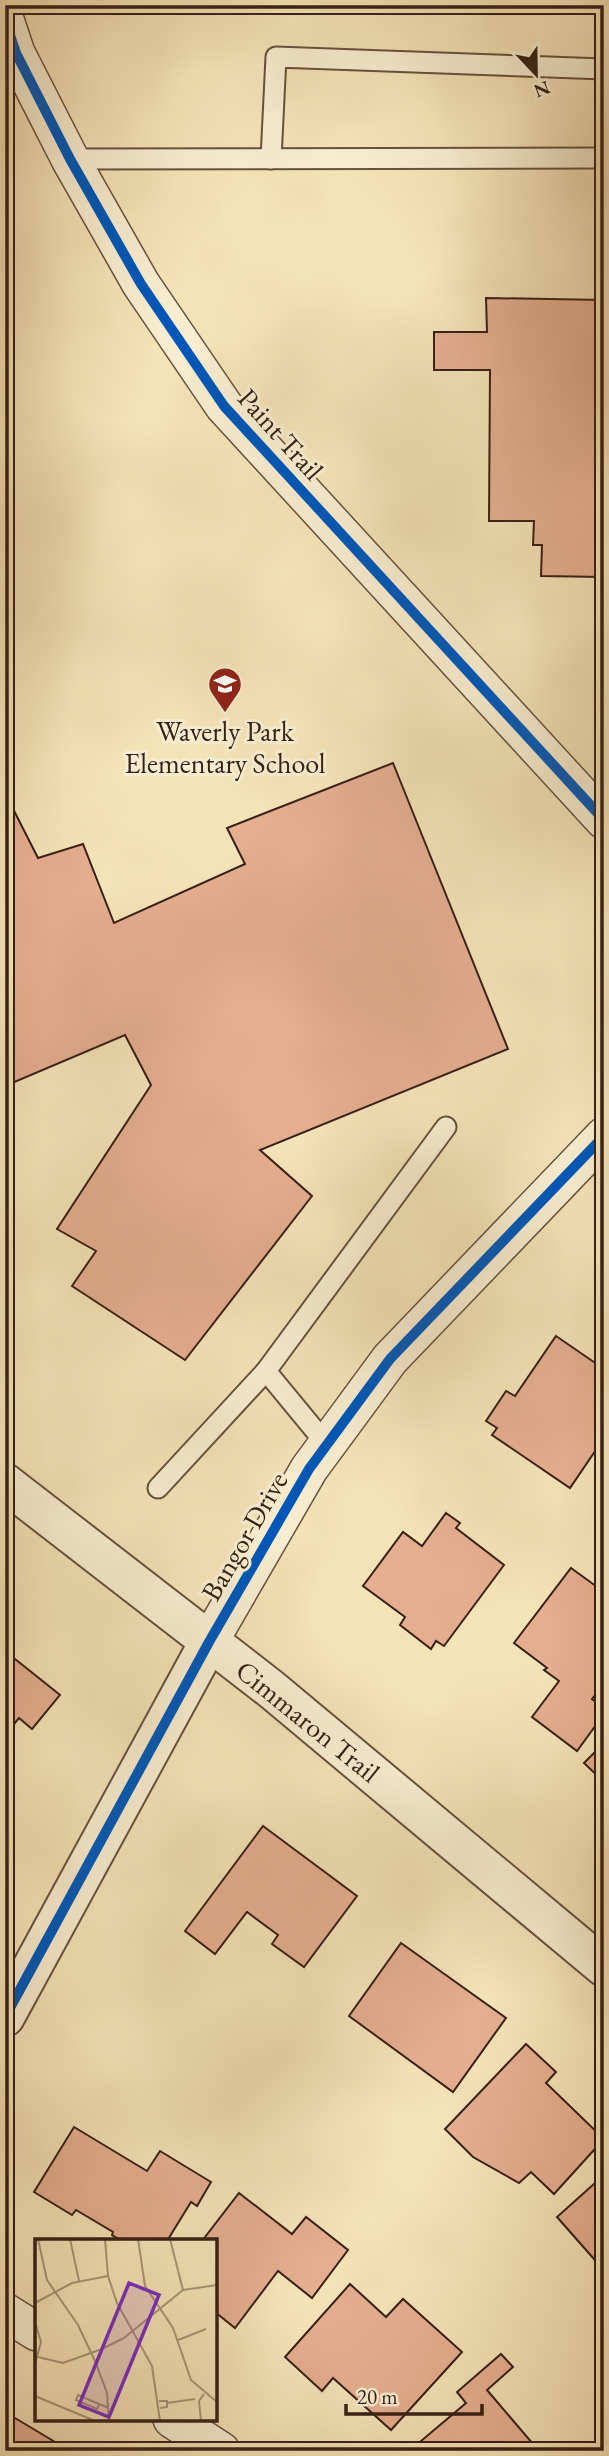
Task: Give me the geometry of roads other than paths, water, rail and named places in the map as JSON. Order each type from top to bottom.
[{"type":"street","name":"Paint Trail","points":[[5,20],[16,53],[70,159],[141,284],[224,406],[604,820]]},
{"type":"street","name":"Bangor Drive","points":[[5,2017],[209,1642],[309,1469],[390,1359],[604,1136]]},
{"type":"street","name":"Cimmaron Trail","points":[[5,1483],[271,1689],[604,1967]]},
{"type":"street","points":[[5,2312],[35,2331]]},
{"type":"street","points":[[175,2421],[221,2451]]},
{"type":"lane","points":[[271,159],[276,57],[604,69]]},
{"type":"lane","points":[[70,159],[604,158]]},
{"type":"lane","points":[[158,1488],[266,1371],[446,1127]]},
{"type":"lane","points":[[266,1371],[327,1445]]},
{"type":"place","name":"Waverly Park Elementary School","points":[[225,714]]}]
